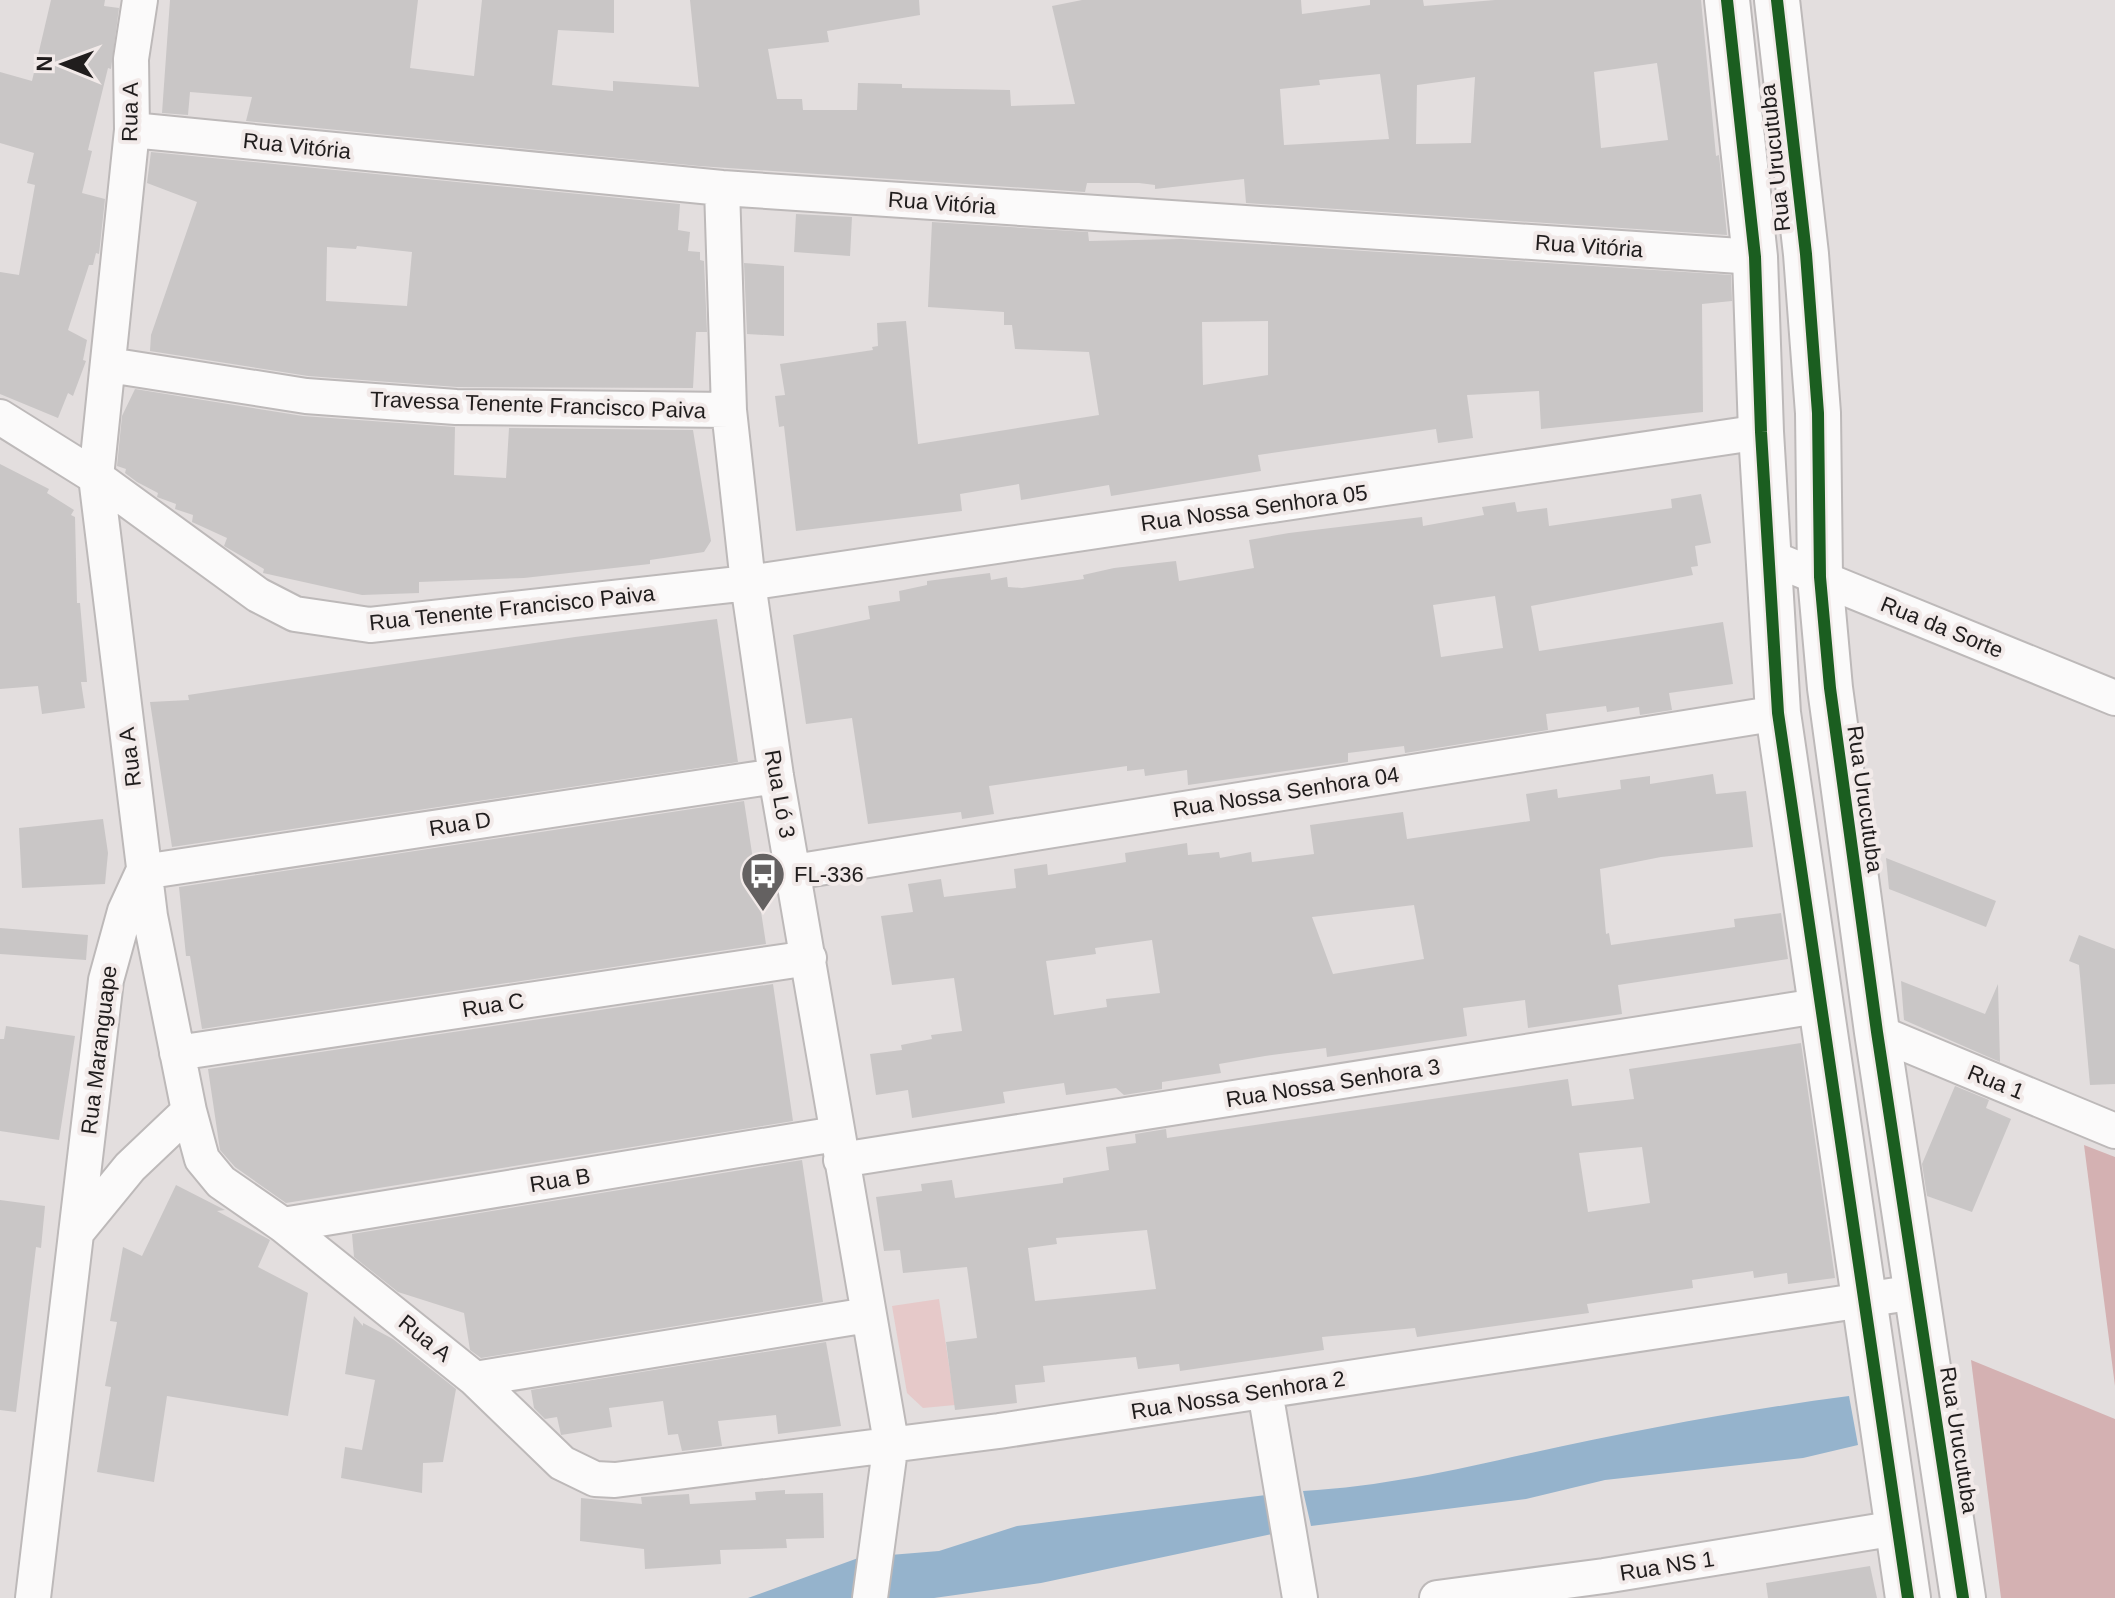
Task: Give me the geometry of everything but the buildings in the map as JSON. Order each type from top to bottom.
[{"type":"street","name":"Rua A","points":[[140,0],[131,59],[132,130],[96,477],[143,872],[177,1053],[202,1159],[221,1182],[283,1225],[475,1379],[562,1463]]},
{"type":"street","name":"Rua Urucutuba","points":[[1727,0],[1755,257],[1761,432],[1778,713],[1824,1005],[1908,1598]]},
{"type":"street","name":"Rua Urucutuba","points":[[1777,0],[1806,254],[1818,413],[1820,577],[1830,688],[1877,1032],[1963,1598]]},
{"type":"street","name":"Rua Vitória","points":[[132,130],[722,188],[1755,257]]},
{"type":"street","name":"Rua Ló 3","points":[[722,188],[729,410],[748,583],[776,776],[891,1442],[870,1598]]},
{"type":"street","name":"Travessa Tenente Francisco Paiva","points":[[109,365],[306,396],[456,407],[729,410]]},
{"type":"street","name":"Rua Tenente Francisco Paiva","points":[[0,417],[96,477],[258,595],[295,614],[370,625],[748,583]]},
{"type":"street","name":"Rua Nossa Senhora 05","points":[[748,583],[1761,432]]},
{"type":"street","name":"Rua da Sorte","points":[[1769,557],[2115,698]]},
{"type":"street","name":"Rua Nossa Senhora 04","points":[[794,872],[1778,713]]},
{"type":"street","name":"Rua D","points":[[143,872],[776,776]]},
{"type":"street","name":"Rua Maranguape","points":[[33,1598],[106,980],[125,911],[143,872]]},
{"type":"street","name":"Rua C","points":[[177,1053],[809,958]]},
{"type":"street","name":"Rua Nossa Senhora 3","points":[[839,1147],[1824,1005]]},
{"type":"street","name":"Rua 1","points":[[1877,1032],[2115,1131]]},
{"type":"street","points":[[76,1233],[130,1167],[189,1111]]},
{"type":"street","name":"Rua B","points":[[283,1225],[839,1147]]},
{"type":"street","name":"Rua Nossa Senhora 2","points":[[562,1463],[595,1479],[615,1480],[891,1442],[999,1431],[1916,1292]]},
{"type":"street","points":[[475,1379],[868,1315]]},
{"type":"street","points":[[1265,1391],[1300,1598]]},
{"type":"street","name":"Rua NS 1","points":[[1437,1598],[1605,1587],[1897,1528]]},
{"type":"shaded area","points":[[2084,1145],[2115,1157],[2115,1386]]},
{"type":"shaded area","points":[[939,1299],[955,1405],[923,1408],[907,1393],[892,1306]]},
{"type":"shaded area","points":[[1971,1360],[2115,1419],[2115,1598],[2001,1598]]},
{"type":"water","points":[[1849,1396],[1858,1445],[1803,1458],[1605,1480],[1526,1499],[1311,1526],[1303,1491],[1418,1477],[1650,1429]]},
{"type":"water","points":[[1274,1494],[1282,1532],[1041,1583],[934,1598],[885,1598],[890,1555],[939,1551],[1017,1526]]},
{"type":"water","points":[[861,1557],[855,1598],[748,1598]]},
{"type":"cycle path","points":[[1727,0],[1755,257],[1761,432],[1778,713],[1908,1598]]},
{"type":"cycle path","points":[[1777,0],[1806,254],[1818,413],[1820,577],[1830,688],[1877,1032],[1963,1598]]},
{"type":"place","name":"FL-336","points":[[763,913]]}]
